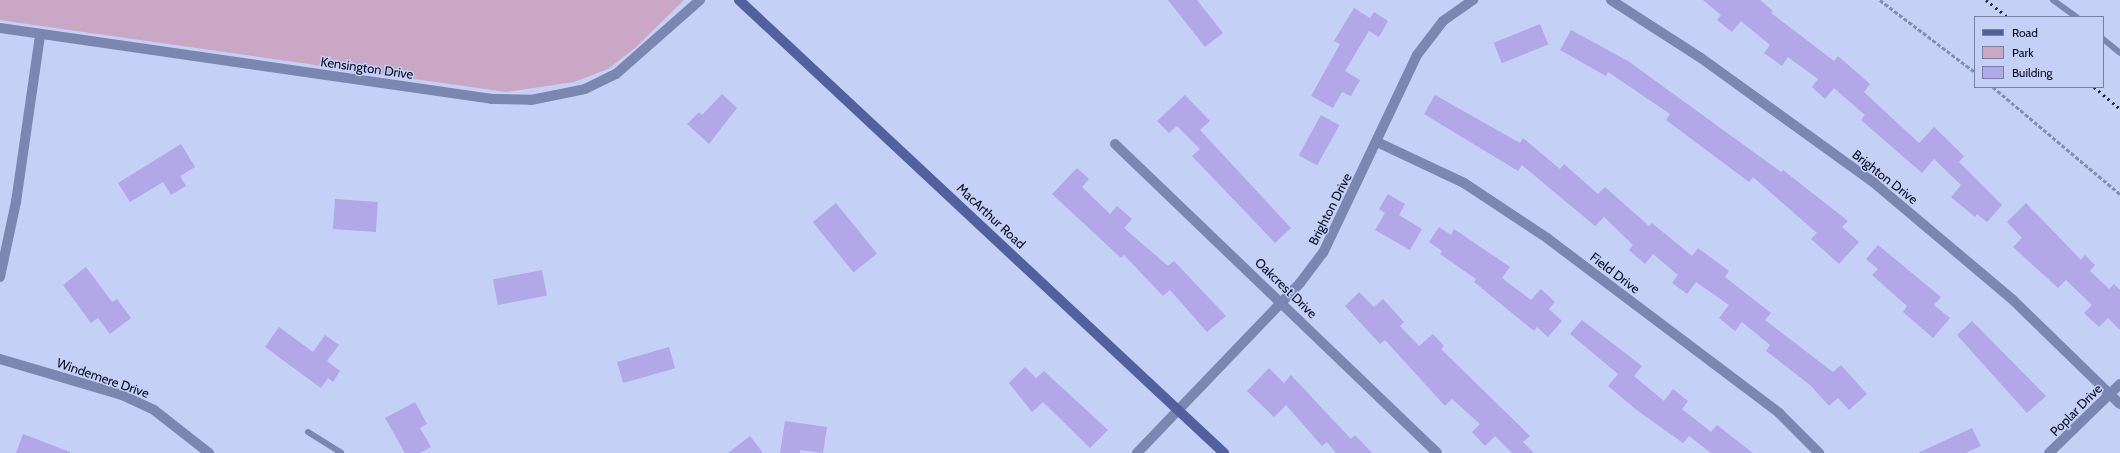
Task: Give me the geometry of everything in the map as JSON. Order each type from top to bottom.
[{"type":"street","name":"Kensington Drive","points":[[0,28],[40,36],[492,99],[531,100],[585,90],[616,74],[700,0]]},
{"type":"street","name":"MacArthur Road","points":[[739,0],[1224,453]]},
{"type":"street","name":"Brighton Drive","points":[[1137,453],[1282,302],[1323,253],[1417,55],[1444,21],[1473,0]]},
{"type":"street","name":"Brighton Drive","points":[[1611,0],[1701,58],[1873,182],[2013,300],[2120,404]]},
{"type":"street","points":[[0,277],[16,202],[40,36]]},
{"type":"street","name":"Field Drive","points":[[1377,142],[1464,183],[1547,238],[1779,413],[1819,453]]},
{"type":"street","name":"Oakcrest Drive","points":[[1115,144],[1282,302],[1437,453]]},
{"type":"street","name":"Windemere Drive","points":[[0,359],[122,396],[154,410],[209,453]]},
{"type":"street","name":"Poplar Drive","points":[[2049,453],[2120,384]]},
{"type":"lane","points":[[2053,0],[2075,16]]},
{"type":"lane","points":[[2060,5],[2066,0]]},
{"type":"lane","points":[[2104,40],[2120,53]]},
{"type":"lane","points":[[308,432],[340,453]]},
{"type":"path","points":[[1880,0],[1974,71]]},
{"type":"path","points":[[1994,88],[2120,194]]},
{"type":"green space","points":[[0,0],[684,0],[635,48],[608,69],[574,82],[506,92],[0,20]]},
{"type":"building","points":[[1168,0],[1197,0],[1223,33],[1205,47]]},
{"type":"building","points":[[1703,0],[1760,0],[1773,11],[1771,13],[1834,61],[1838,56],[1870,84],[1864,92],[1919,143],[1934,127],[1964,156],[1959,162],[2002,205],[1987,222],[1977,214],[1975,217],[1951,197],[1961,185],[1934,159],[1922,173],[1861,120],[1865,115],[1834,88],[1825,99],[1812,87],[1818,79],[1788,57],[1782,66],[1764,53],[1770,45],[1741,21],[1732,32],[1717,20],[1721,15]]},
{"type":"building","points":[[1354,8],[1370,18],[1374,12],[1388,21],[1379,37],[1369,31],[1345,71],[1360,80],[1351,96],[1342,92],[1333,108],[1311,96],[1340,44],[1334,41]]},
{"type":"building","points":[[1540,24],[1548,44],[1502,63],[1494,43]]},
{"type":"building","points":[[1571,30],[1628,61],[1781,172],[1783,170],[1848,221],[1842,227],[1859,242],[1839,264],[1811,239],[1817,233],[1753,177],[1749,182],[1666,120],[1670,114],[1608,72],[1606,76],[1560,50]]},
{"type":"building","points":[[722,94],[737,108],[709,144],[687,124],[699,112],[702,115]]},
{"type":"building","points":[[1185,95],[1210,121],[1200,130],[1291,228],[1275,243],[1192,156],[1200,149],[1177,126],[1169,133],[1157,121]]},
{"type":"building","points":[[1435,95],[1520,143],[1523,138],[1560,169],[1564,164],[1598,194],[1605,187],[1649,226],[1652,223],[1692,256],[1698,248],[1729,271],[1725,277],[1771,313],[1765,320],[1833,372],[1841,365],[1867,394],[1849,410],[1838,398],[1829,406],[1810,385],[1766,351],[1770,345],[1742,322],[1735,331],[1719,318],[1729,305],[1696,282],[1687,294],[1672,283],[1678,275],[1653,254],[1645,264],[1629,250],[1633,245],[1604,217],[1595,226],[1522,165],[1518,171],[1424,114]]},
{"type":"building","points":[[1321,115],[1339,125],[1317,165],[1299,155]]},
{"type":"building","points":[[181,144],[195,167],[180,176],[186,186],[171,195],[163,182],[130,202],[118,183]]},
{"type":"building","points":[[1077,168],[1089,179],[1082,187],[1110,214],[1117,206],[1132,219],[1124,228],[1168,266],[1174,261],[1226,316],[1207,332],[1170,290],[1163,296],[1124,255],[1121,258],[1052,194]]},
{"type":"building","points":[[1388,194],[1405,204],[1399,215],[1422,229],[1410,250],[1375,230],[1385,213],[1379,209]]},
{"type":"building","points":[[335,199],[378,202],[376,232],[333,229]]},
{"type":"building","points":[[836,203],[877,254],[854,272],[813,222]]},
{"type":"building","points":[[2026,203],[2081,260],[2085,255],[2095,265],[2090,271],[2109,289],[2114,284],[2120,290],[2120,330],[2108,318],[2099,327],[2084,313],[2092,305],[2066,280],[2058,288],[2013,247],[2022,238],[2007,222]]},
{"type":"building","points":[[1439,227],[1451,235],[1454,229],[1510,267],[1502,278],[1531,300],[1541,289],[1555,302],[1549,309],[1562,321],[1548,337],[1537,327],[1534,331],[1474,282],[1476,279],[1440,254],[1442,251],[1429,242]]},
{"type":"building","points":[[1878,245],[1941,297],[1934,305],[1950,318],[1933,338],[1903,312],[1907,306],[1872,275],[1878,269],[1866,259]]},
{"type":"building","points":[[86,267],[112,302],[117,299],[131,318],[110,334],[98,318],[91,323],[63,285]]},
{"type":"building","points":[[542,270],[547,296],[498,305],[493,280]]},
{"type":"building","points":[[1359,292],[1374,307],[1383,299],[1404,322],[1400,326],[1419,346],[1433,334],[1444,346],[1441,349],[1530,436],[1523,442],[1534,453],[1512,453],[1495,436],[1485,446],[1472,432],[1480,424],[1452,399],[1445,406],[1385,340],[1380,344],[1345,306]]},
{"type":"building","points":[[1582,320],[1642,366],[1634,376],[1664,401],[1673,389],[1688,401],[1682,409],[1711,432],[1717,425],[1753,453],[1711,453],[1689,436],[1683,443],[1638,411],[1608,386],[1618,374],[1570,334]]},
{"type":"building","points":[[1972,321],[2046,396],[2027,413],[1957,335]]},
{"type":"building","points":[[279,327],[313,352],[325,335],[339,345],[327,361],[340,371],[333,382],[328,378],[321,388],[265,347]]},
{"type":"building","points":[[669,347],[675,368],[623,383],[617,362]]},
{"type":"building","points":[[1025,367],[1036,378],[1044,371],[1108,430],[1090,448],[1043,402],[1032,412],[1009,383]]},
{"type":"building","points":[[1269,368],[1284,383],[1291,375],[1351,439],[1355,435],[1372,453],[1336,453],[1327,442],[1322,446],[1286,405],[1274,417],[1247,391]]},
{"type":"building","points":[[415,402],[427,424],[420,428],[431,447],[420,453],[405,453],[385,418]]},
{"type":"building","points":[[785,421],[827,427],[823,453],[800,450],[800,453],[780,453]]},
{"type":"building","points":[[1972,428],[1981,446],[1966,453],[1918,453]]},
{"type":"building","points":[[23,434],[70,452],[70,453],[16,453]]},
{"type":"building","points":[[750,436],[763,453],[728,453]]},
{"type":"railway","points":[[1986,0],[2007,16]]},
{"type":"railway","points":[[2095,88],[2120,109]]}]
